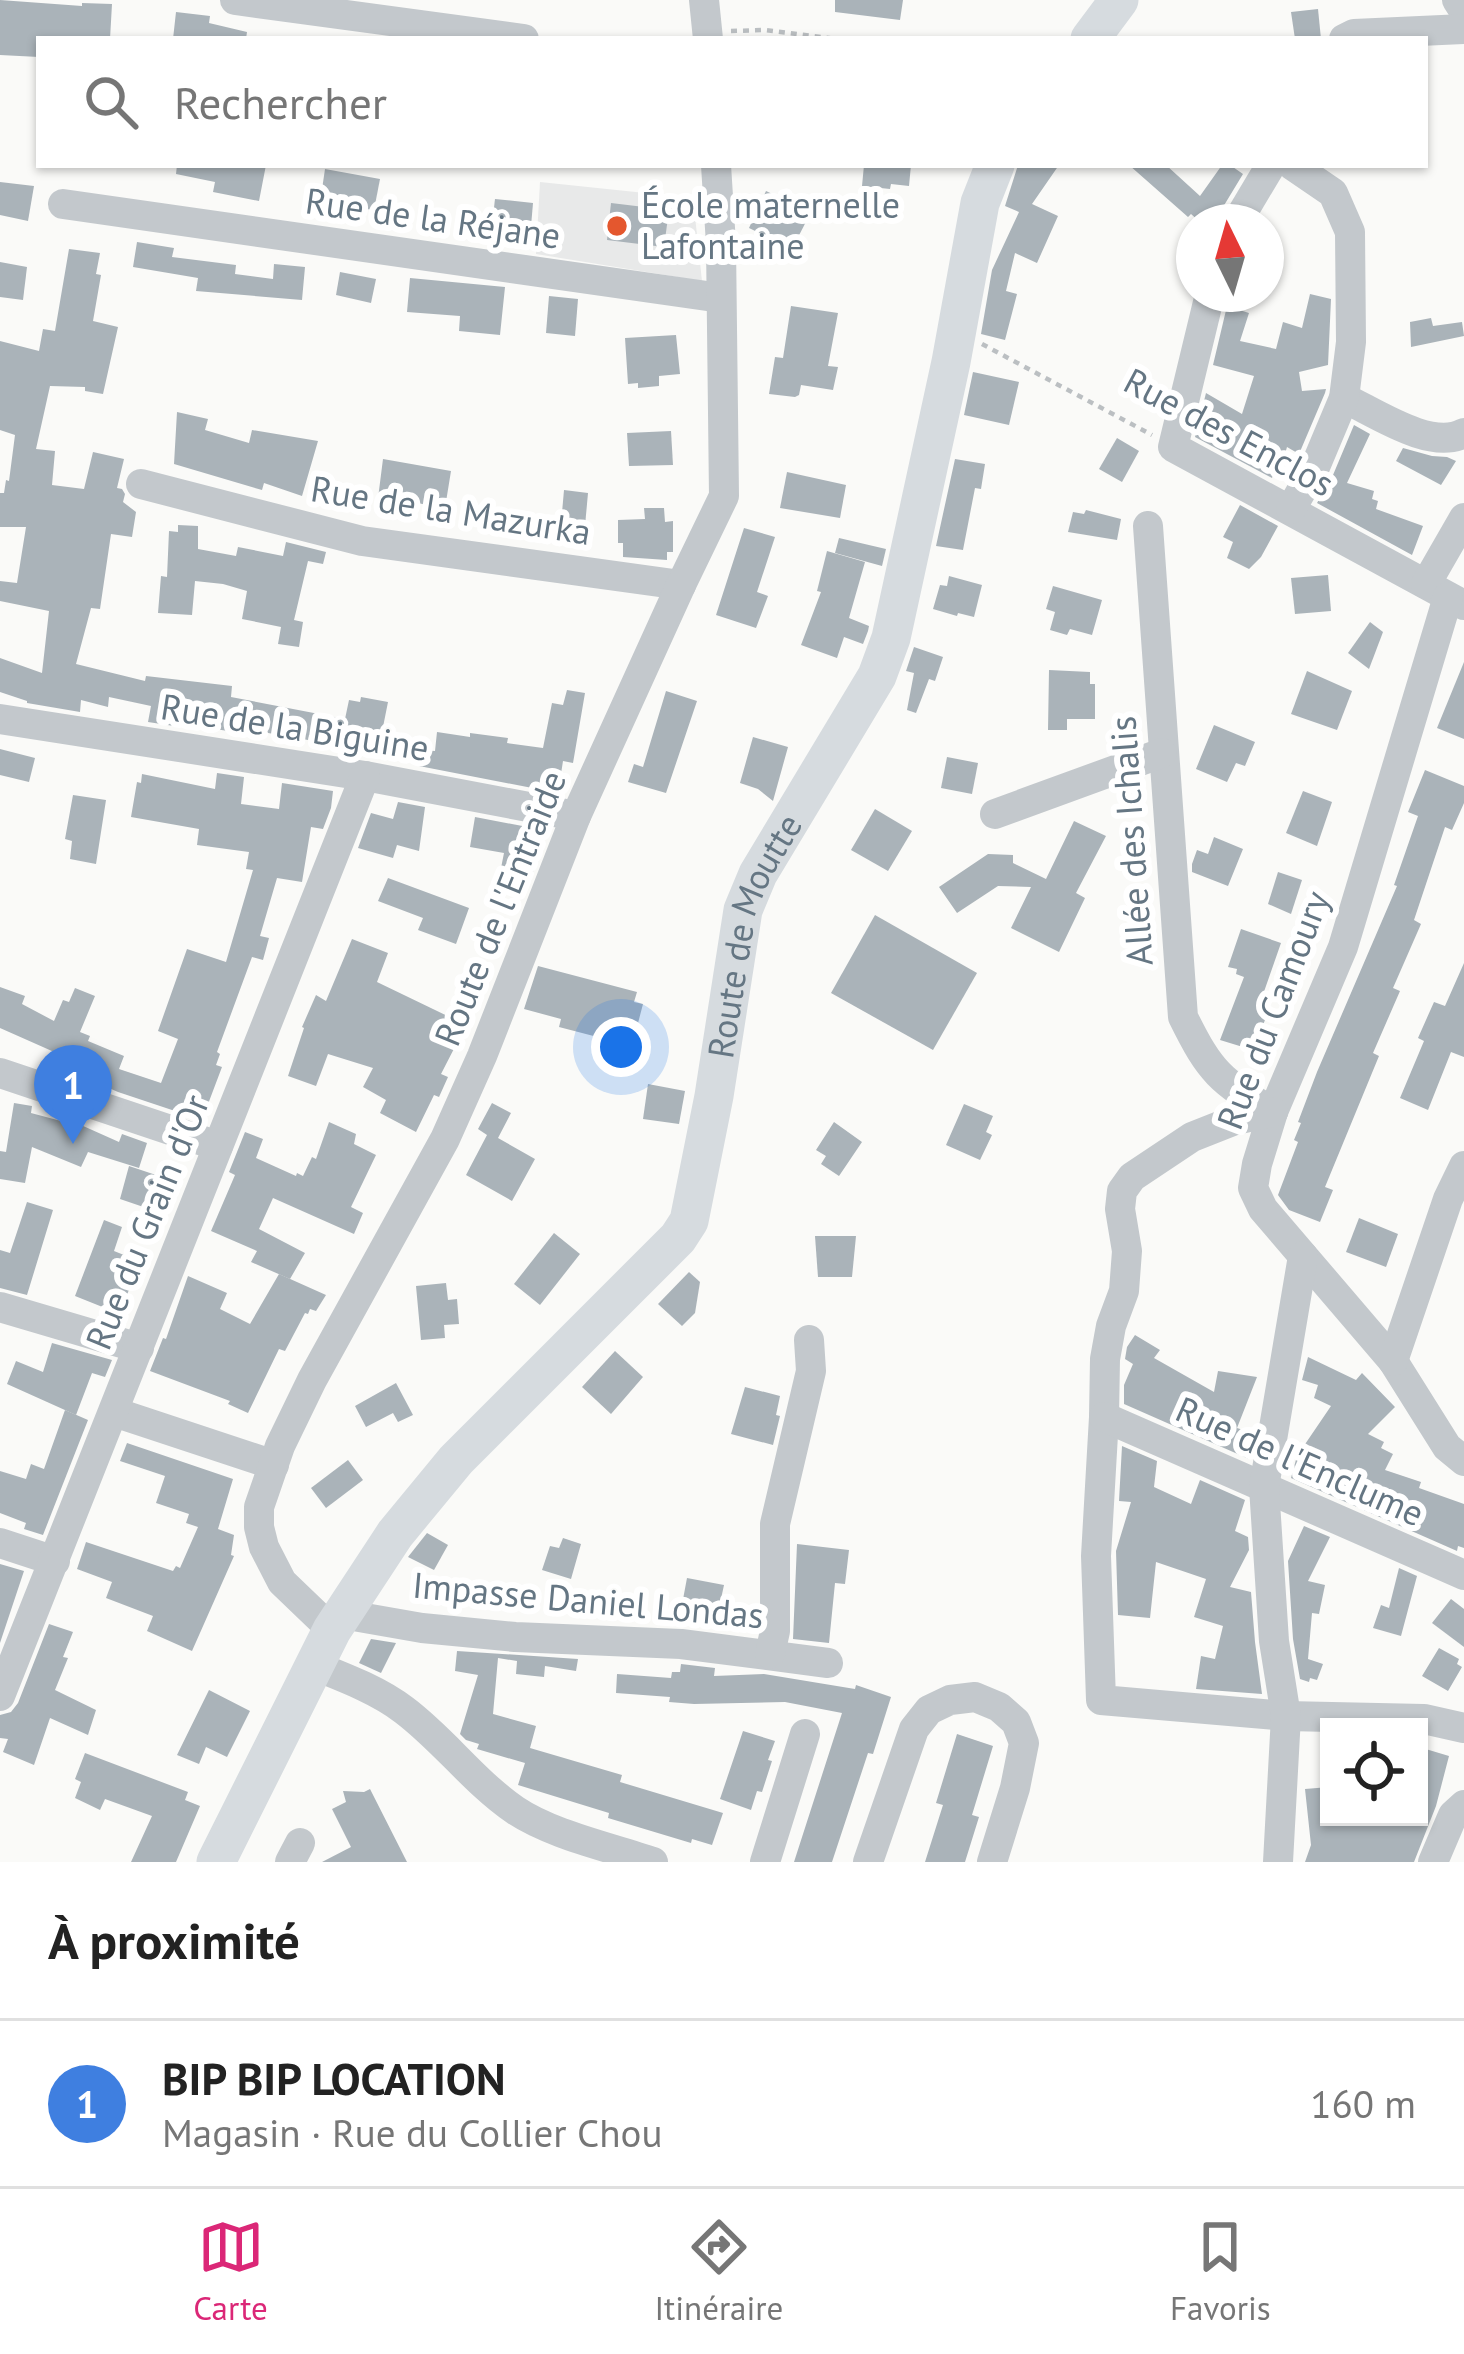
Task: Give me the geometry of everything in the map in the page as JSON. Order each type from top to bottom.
[{"type":"main road","points":[[1092,36],[1119,0]]},
{"type":"main road","name":"Route de Moutte","points":[[217,1860],[313,1665],[395,1534],[457,1460],[678,1238],[689,1221],[743,910],[758,874],[877,676],[891,638],[980,203],[994,168]]},
{"type":"street","points":[[236,0],[278,2],[504,36]]},
{"type":"street","points":[[1457,0],[1464,11]]},
{"type":"street","points":[[1350,36],[1464,29]]},
{"type":"street","name":"Route de l'Entraide","points":[[337,1622],[281,1582],[264,1547],[259,1508],[312,1381],[445,1139],[576,816],[724,496],[716,168]]},
{"type":"street","points":[[1248,204],[1269,168]]},
{"type":"street","points":[[1291,509],[1315,467],[1343,398],[1351,342],[1350,232],[1334,193],[1296,168]]},
{"type":"street","name":"Rue de la Réjane","points":[[63,204],[721,298]]},
{"type":"street","points":[[1173,447],[1206,312]]},
{"type":"street","points":[[1343,398],[1424,436],[1442,441],[1464,433]]},
{"type":"street","name":"Rue des Enclos","points":[[1173,447],[1446,595]]},
{"type":"street","name":"Rue de la Mazurka","points":[[141,484],[362,541],[681,585]]},
{"type":"street","name":"Rue du Camoury","points":[[1464,518],[1446,595],[1343,946],[1273,1112],[1252,1189],[1263,1209],[1394,1361],[1447,1447],[1464,1461]]},
{"type":"street","name":"Allée des Ichalis","points":[[1148,526],[1183,1017],[1215,1073],[1273,1112]]},
{"type":"street","name":"Rue de la Biguine","points":[[0,719],[365,776],[576,816]]},
{"type":"street","points":[[994,814],[1162,753]]},
{"type":"street","name":"Rue du Grain d'Or","points":[[0,1696],[365,776]]},
{"type":"street","points":[[0,1073],[218,1146]]},
{"type":"street","points":[[1273,1112],[1192,1137],[1132,1177],[1122,1191],[1124,1292],[1105,1360],[1096,1556],[1101,1700],[1286,1716],[1424,1718],[1464,1728]]},
{"type":"street","points":[[1394,1361],[1448,1199],[1464,1166]]},
{"type":"street","points":[[1278,1862],[1286,1716],[1274,1642],[1264,1487],[1303,1256]]},
{"type":"street","points":[[0,1307],[139,1348]]},
{"type":"street","points":[[770,1654],[775,1631],[775,1524],[812,1371],[809,1340]]},
{"type":"street","points":[[114,1412],[274,1465]]},
{"type":"street","name":"Rue de l'Enclume","points":[[1104,1417],[1464,1575]]},
{"type":"street","points":[[0,1543],[55,1562]]},
{"type":"street","name":"Impasse Daniel Londas","points":[[337,1622],[515,1637],[681,1644],[827,1663]]},
{"type":"street","points":[[313,1665],[403,1708],[474,1778],[515,1810],[539,1823],[653,1862]]},
{"type":"street","points":[[868,1862],[914,1730],[929,1710],[950,1700],[975,1697],[999,1707],[1016,1722],[1024,1743],[992,1862]]},
{"type":"street","points":[[765,1862],[805,1734]]},
{"type":"street","points":[[1433,1862],[1454,1815],[1464,1805]]},
{"type":"path","points":[[707,23],[813,36]]},
{"type":"path","name":"Rue des Enclos","points":[[956,330],[1173,447]]},
{"type":"shaded area","name":"École maternelle Lafontaine","points":[[540,182],[693,198],[702,281],[536,254]]},
{"type":"building","points":[[0,0],[112,4],[110,36],[36,36],[36,57],[0,55]]},
{"type":"building","points":[[835,0],[903,0],[900,20],[835,12]]},
{"type":"building","points":[[1318,9],[1321,36],[1295,36],[1291,12]]},
{"type":"building","points":[[176,12],[210,16],[209,23],[247,32],[246,36],[173,36]]},
{"type":"building","points":[[177,168],[265,168],[259,201],[213,192],[215,182],[176,174]]},
{"type":"building","points":[[864,168],[911,168],[909,186],[862,186]]},
{"type":"building","points":[[1017,168],[1057,168],[1032,204],[1058,216],[1037,263],[1015,253],[1006,291],[1017,294],[1005,340],[981,334],[992,270],[1019,212],[1005,206]]},
{"type":"building","points":[[1132,168],[1169,168],[1200,196],[1220,168],[1234,168],[1243,174],[1225,204],[1176,206]]},
{"type":"building","points":[[325,169],[380,179],[374,210],[320,203]]},
{"type":"building","points":[[0,182],[34,186],[28,221],[0,215]]},
{"type":"building","points":[[766,191],[811,212],[792,249],[749,228]]},
{"type":"building","points":[[495,199],[533,203],[530,238],[491,233]]},
{"type":"building","points":[[611,203],[669,210],[664,247],[607,240]]},
{"type":"building","points":[[137,242],[174,248],[172,257],[236,265],[235,274],[273,279],[274,264],[305,267],[302,300],[196,291],[198,278],[133,267]]},
{"type":"building","points":[[69,249],[100,253],[93,321],[118,327],[103,394],[85,391],[85,387],[50,386],[36,449],[55,451],[52,485],[84,489],[93,452],[124,459],[117,488],[125,494],[123,502],[136,512],[132,537],[111,534],[100,609],[91,608],[76,664],[145,681],[146,676],[232,686],[231,697],[345,719],[349,700],[360,702],[361,697],[388,702],[379,747],[309,735],[308,740],[235,727],[235,732],[148,722],[151,706],[109,697],[108,707],[81,700],[80,712],[27,703],[0,692],[0,658],[42,673],[49,611],[0,601],[0,581],[17,583],[26,527],[0,527],[0,493],[9,481],[15,435],[0,430],[0,341],[39,351],[43,329],[55,331]]},
{"type":"building","points":[[0,262],[27,267],[23,300],[0,297]]},
{"type":"building","points":[[340,272],[376,279],[371,303],[336,295]]},
{"type":"building","points":[[410,278],[505,287],[500,335],[459,331],[460,316],[407,312]]},
{"type":"building","points":[[1310,294],[1331,299],[1328,365],[1299,372],[1302,391],[1326,389],[1299,454],[1287,447],[1285,454],[1280,452],[1272,478],[1195,437],[1206,393],[1242,414],[1254,376],[1213,365],[1226,312],[1249,313],[1240,341],[1276,349],[1283,322],[1302,328]]},
{"type":"building","points":[[549,296],[578,299],[575,336],[546,333]]},
{"type":"building","points":[[791,306],[838,313],[828,366],[838,367],[833,390],[801,385],[795,397],[769,394],[775,357],[783,358]]},
{"type":"building","points":[[1431,318],[1433,326],[1462,322],[1464,336],[1411,347],[1410,322]]},
{"type":"building","points":[[676,335],[680,374],[659,376],[659,386],[628,384],[625,338]]},
{"type":"building","points":[[973,372],[1019,382],[1009,425],[964,415]]},
{"type":"building","points":[[177,412],[208,419],[205,430],[249,443],[252,430],[318,441],[302,496],[264,483],[262,490],[174,464]]},
{"type":"building","points":[[1354,425],[1370,434],[1347,483],[1374,491],[1376,509],[1423,526],[1412,555],[1317,503]]},
{"type":"building","points":[[671,431],[673,465],[629,466],[627,433]]},
{"type":"building","points":[[1117,438],[1139,451],[1122,482],[1099,469]]},
{"type":"building","points":[[1403,448],[1456,461],[1441,485],[1396,461]]},
{"type":"building","points":[[383,459],[451,471],[445,508],[400,500],[393,517],[376,514]]},
{"type":"building","points":[[955,459],[985,464],[981,489],[975,488],[963,550],[936,546]]},
{"type":"building","points":[[787,472],[846,485],[840,518],[780,508]]},
{"type":"building","points":[[564,490],[588,493],[585,526],[561,524]]},
{"type":"building","points":[[1240,505],[1278,526],[1249,569],[1227,558],[1233,542],[1223,537]]},
{"type":"building","points":[[644,508],[664,508],[665,522],[673,521],[673,552],[667,552],[667,560],[623,557],[618,520],[645,519]]},
{"type":"building","points":[[1086,510],[1121,519],[1117,540],[1068,532],[1073,512],[1084,514]]},
{"type":"building","points":[[178,525],[198,526],[198,549],[236,556],[238,547],[283,556],[286,542],[326,552],[323,564],[308,561],[294,620],[303,622],[299,647],[278,644],[281,627],[242,619],[247,591],[223,584],[195,581],[192,615],[158,613],[161,576],[167,577],[169,531],[178,532]]},
{"type":"building","points":[[744,528],[775,537],[757,592],[768,596],[756,628],[716,615]]},
{"type":"building","points":[[839,538],[886,549],[882,566],[835,553]]},
{"type":"building","points":[[827,551],[865,562],[849,618],[869,626],[868,631],[863,644],[844,637],[837,658],[801,645],[821,592],[817,591]]},
{"type":"building","points":[[1328,575],[1331,611],[1295,614],[1291,578]]},
{"type":"building","points":[[949,576],[982,585],[974,617],[933,609],[940,585],[947,586]]},
{"type":"building","points":[[1053,586],[1102,600],[1092,635],[1050,630],[1055,612],[1046,609]]},
{"type":"building","points":[[1370,622],[1383,632],[1369,669],[1348,653]]},
{"type":"building","points":[[914,647],[943,657],[916,713],[907,710],[914,673],[906,671]]},
{"type":"building","points":[[1464,662],[1464,739],[1437,728]]},
{"type":"building","points":[[1049,670],[1090,672],[1090,684],[1095,684],[1095,719],[1067,719],[1067,730],[1048,730]]},
{"type":"building","points":[[1307,671],[1352,691],[1337,730],[1291,714]]},
{"type":"building","points":[[567,690],[585,693],[573,763],[563,761],[558,793],[419,766],[422,750],[435,751],[437,732],[508,738],[507,743],[543,748],[552,703],[563,705]]},
{"type":"building","points":[[666,691],[697,701],[666,793],[628,782],[634,764],[643,767]]},
{"type":"building","points":[[1214,725],[1255,742],[1245,766],[1236,763],[1227,782],[1196,769]]},
{"type":"building","points":[[753,737],[788,747],[773,801],[740,783]]},
{"type":"building","points":[[0,749],[35,758],[29,782],[0,775]]},
{"type":"building","points":[[947,757],[978,763],[972,794],[941,788]]},
{"type":"building","points":[[1425,770],[1464,786],[1464,803],[1452,830],[1445,827],[1414,920],[1421,924],[1393,988],[1400,991],[1373,1053],[1379,1056],[1325,1187],[1333,1190],[1320,1222],[1289,1210],[1278,1195],[1317,1072],[1397,886],[1418,816],[1408,812]]},
{"type":"building","points":[[217,773],[244,777],[241,804],[279,809],[282,783],[333,791],[323,829],[311,827],[302,882],[277,878],[260,936],[269,938],[263,960],[252,957],[217,1052],[216,1065],[222,1067],[202,1120],[75,1073],[79,1063],[0,1028],[0,987],[25,996],[22,1004],[54,1021],[63,1000],[69,1002],[75,988],[95,996],[80,1032],[90,1036],[88,1041],[124,1056],[119,1069],[161,1083],[178,1039],[158,1031],[187,949],[226,962],[253,870],[246,869],[249,852],[197,845],[199,829],[131,817],[137,782],[141,783],[142,774],[215,789]]},
{"type":"building","points":[[1303,791],[1332,802],[1317,846],[1286,833]]},
{"type":"building","points":[[73,795],[106,800],[96,864],[70,859],[72,841],[65,839]]},
{"type":"building","points":[[398,802],[425,807],[419,851],[397,845],[393,858],[358,848],[371,813],[393,819]]},
{"type":"building","points":[[875,809],[912,831],[888,871],[851,850]]},
{"type":"building","points":[[475,817],[533,828],[526,868],[534,869],[527,889],[498,883],[504,853],[470,847]]},
{"type":"building","points":[[1074,821],[1106,836],[1076,893],[1085,898],[1059,952],[1011,928],[1031,887],[998,886],[957,913],[939,887],[988,854],[1013,855],[1013,863],[1046,879]]},
{"type":"building","points":[[1214,837],[1243,849],[1228,886],[1192,872],[1197,850],[1208,854]]},
{"type":"building","points":[[1278,872],[1302,880],[1291,914],[1268,904]]},
{"type":"building","points":[[388,878],[469,908],[456,944],[418,930],[423,918],[378,901]]},
{"type":"building","points":[[875,915],[977,973],[933,1050],[831,993]]},
{"type":"building","points":[[1241,929],[1281,943],[1259,1006],[1269,1010],[1256,1051],[1220,1040],[1244,977],[1228,967]]},
{"type":"building","points":[[352,939],[388,953],[377,982],[462,1023],[441,1074],[448,1077],[416,1132],[380,1113],[386,1100],[363,1087],[373,1068],[328,1054],[316,1086],[288,1076],[316,995],[326,1001]]},
{"type":"building","points":[[1464,963],[1464,1057],[1451,1052],[1428,1110],[1400,1098],[1434,1002],[1445,1006]]},
{"type":"building","points":[[538,966],[637,992],[634,1002],[643,1004],[632,1046],[559,1027],[561,1019],[524,1009]]},
{"type":"building","points":[[648,1084],[685,1091],[679,1124],[643,1119]]},
{"type":"building","points":[[14,1103],[32,1106],[31,1113],[61,1121],[63,1117],[119,1142],[122,1134],[147,1143],[139,1168],[88,1152],[81,1167],[32,1147],[25,1183],[0,1179],[0,1151],[6,1152]]},
{"type":"building","points":[[492,1103],[511,1113],[498,1138],[535,1159],[512,1201],[466,1175],[487,1135],[478,1129]]},
{"type":"building","points":[[964,1104],[993,1116],[986,1132],[992,1135],[980,1160],[946,1145]]},
{"type":"building","points":[[329,1122],[356,1134],[354,1144],[376,1155],[351,1207],[363,1213],[354,1234],[273,1198],[259,1229],[305,1253],[290,1279],[251,1262],[257,1251],[211,1231],[235,1175],[229,1172],[245,1132],[263,1139],[256,1158],[303,1176],[312,1157],[316,1159]]},
{"type":"building","points":[[834,1122],[862,1142],[839,1176],[821,1164],[826,1156],[816,1150]]},
{"type":"building","points":[[129,1166],[174,1181],[164,1214],[120,1199]]},
{"type":"building","points":[[27,1202],[53,1210],[27,1295],[0,1288],[0,1250],[10,1253]]},
{"type":"building","points":[[1359,1218],[1398,1234],[1386,1267],[1346,1252]]},
{"type":"building","points":[[104,1220],[122,1227],[114,1251],[124,1255],[119,1268],[134,1276],[120,1314],[75,1296]]},
{"type":"building","points":[[554,1233],[580,1254],[540,1305],[514,1284]]},
{"type":"building","points":[[815,1236],[856,1236],[852,1277],[818,1277]]},
{"type":"building","points":[[689,1272],[700,1282],[695,1313],[682,1326],[658,1304]]},
{"type":"building","points":[[279,1274],[326,1295],[316,1311],[305,1313],[285,1351],[279,1349],[248,1413],[228,1404],[230,1401],[150,1371],[188,1276],[227,1293],[220,1309],[250,1324]]},
{"type":"building","points":[[446,1283],[448,1300],[457,1299],[459,1324],[444,1325],[445,1338],[421,1340],[416,1286]]},
{"type":"building","points":[[1135,1335],[1160,1350],[1154,1358],[1214,1392],[1218,1371],[1257,1377],[1237,1428],[1253,1433],[1249,1459],[1124,1404],[1124,1385],[1133,1364],[1125,1359]]},
{"type":"building","points":[[52,1343],[112,1360],[105,1377],[92,1373],[76,1415],[7,1384],[16,1361],[43,1372]]},
{"type":"building","points":[[615,1351],[643,1377],[611,1414],[582,1387]]},
{"type":"building","points":[[1308,1357],[1356,1380],[1362,1373],[1395,1407],[1368,1434],[1384,1442],[1381,1448],[1393,1454],[1385,1470],[1464,1504],[1464,1548],[1458,1546],[1457,1551],[1291,1478],[1297,1456],[1331,1406],[1314,1398],[1318,1385],[1302,1380]]},
{"type":"building","points":[[396,1383],[413,1415],[398,1422],[393,1413],[366,1427],[355,1406]]},
{"type":"building","points":[[745,1387],[780,1396],[773,1445],[731,1434]]},
{"type":"building","points":[[65,1410],[88,1420],[43,1535],[0,1513],[0,1471],[26,1479],[31,1464],[44,1469]]},
{"type":"building","points":[[127,1443],[233,1479],[218,1529],[234,1535],[234,1556],[192,1651],[147,1631],[153,1616],[106,1598],[112,1582],[77,1569],[86,1542],[173,1571],[180,1568],[198,1527],[186,1523],[189,1514],[156,1503],[165,1476],[120,1461]]},
{"type":"building","points":[[1122,1446],[1157,1461],[1154,1487],[1191,1504],[1200,1480],[1245,1500],[1235,1531],[1248,1537],[1249,1550],[1230,1587],[1251,1592],[1262,1694],[1196,1689],[1201,1656],[1215,1659],[1223,1626],[1194,1617],[1206,1579],[1156,1562],[1150,1618],[1118,1615],[1116,1551],[1131,1502],[1119,1501]]},
{"type":"building","points":[[348,1460],[363,1480],[326,1508],[311,1488]]},
{"type":"building","points":[[1304,1526],[1330,1537],[1308,1581],[1325,1585],[1319,1614],[1312,1613],[1308,1659],[1323,1664],[1317,1680],[1310,1678],[1309,1682],[1300,1679],[1293,1639],[1288,1561]]},
{"type":"building","points":[[427,1533],[448,1545],[434,1570],[408,1557]]},
{"type":"building","points":[[563,1538],[581,1544],[571,1579],[542,1570],[550,1546],[559,1548]]},
{"type":"building","points":[[797,1544],[849,1550],[845,1584],[835,1583],[829,1643],[793,1639]]},
{"type":"building","points":[[0,1564],[24,1571],[0,1643]]},
{"type":"building","points":[[1399,1568],[1417,1576],[1401,1636],[1373,1628],[1381,1605],[1389,1608]]},
{"type":"building","points":[[687,1578],[724,1585],[716,1622],[680,1615]]},
{"type":"building","points":[[1451,1599],[1464,1609],[1464,1647],[1432,1623]]},
{"type":"building","points":[[49,1624],[73,1632],[55,1690],[96,1710],[88,1735],[50,1718],[34,1765],[3,1752],[8,1739],[0,1738],[0,1715],[11,1712],[18,1703]]},
{"type":"building","points":[[371,1639],[396,1643],[381,1673],[359,1663]]},
{"type":"building","points":[[1439,1648],[1459,1659],[1457,1664],[1462,1667],[1448,1691],[1422,1676]]},
{"type":"building","points":[[457,1651],[578,1659],[576,1671],[545,1666],[544,1677],[516,1674],[517,1661],[498,1658],[493,1714],[536,1726],[530,1748],[622,1775],[620,1782],[723,1813],[712,1845],[608,1818],[609,1813],[518,1785],[525,1763],[477,1749],[479,1744],[460,1734],[478,1675],[455,1671]]},
{"type":"building","points":[[681,1664],[715,1668],[714,1676],[764,1674],[855,1689],[856,1685],[891,1697],[832,1862],[794,1862],[842,1713],[785,1702],[694,1704],[616,1693],[617,1674],[671,1678],[672,1672],[680,1672]]},
{"type":"building","points":[[209,1690],[250,1711],[227,1757],[206,1747],[199,1764],[177,1755]]},
{"type":"building","points":[[743,1731],[775,1741],[762,1792],[757,1791],[751,1810],[720,1799]]},
{"type":"building","points":[[957,1734],[993,1746],[972,1815],[979,1817],[965,1862],[925,1862],[943,1805],[936,1803]]},
{"type":"building","points":[[1428,1750],[1449,1756],[1436,1806],[1414,1862],[1305,1862],[1311,1845],[1305,1789],[1320,1788],[1320,1826],[1428,1826]]},
{"type":"building","points":[[85,1753],[188,1792],[185,1800],[200,1806],[176,1862],[131,1862],[152,1816],[105,1799],[100,1810],[75,1798],[81,1782],[75,1779]]},
{"type":"building","points":[[370,1789],[407,1862],[322,1862],[351,1847],[332,1809],[346,1802],[343,1791]]},
{"type":"place","name":"École maternelle Lafontaine","points":[[617,226]]},
{"type":"place","name":"BIP BIP LOCATION","points":[[73,1144]]}]
